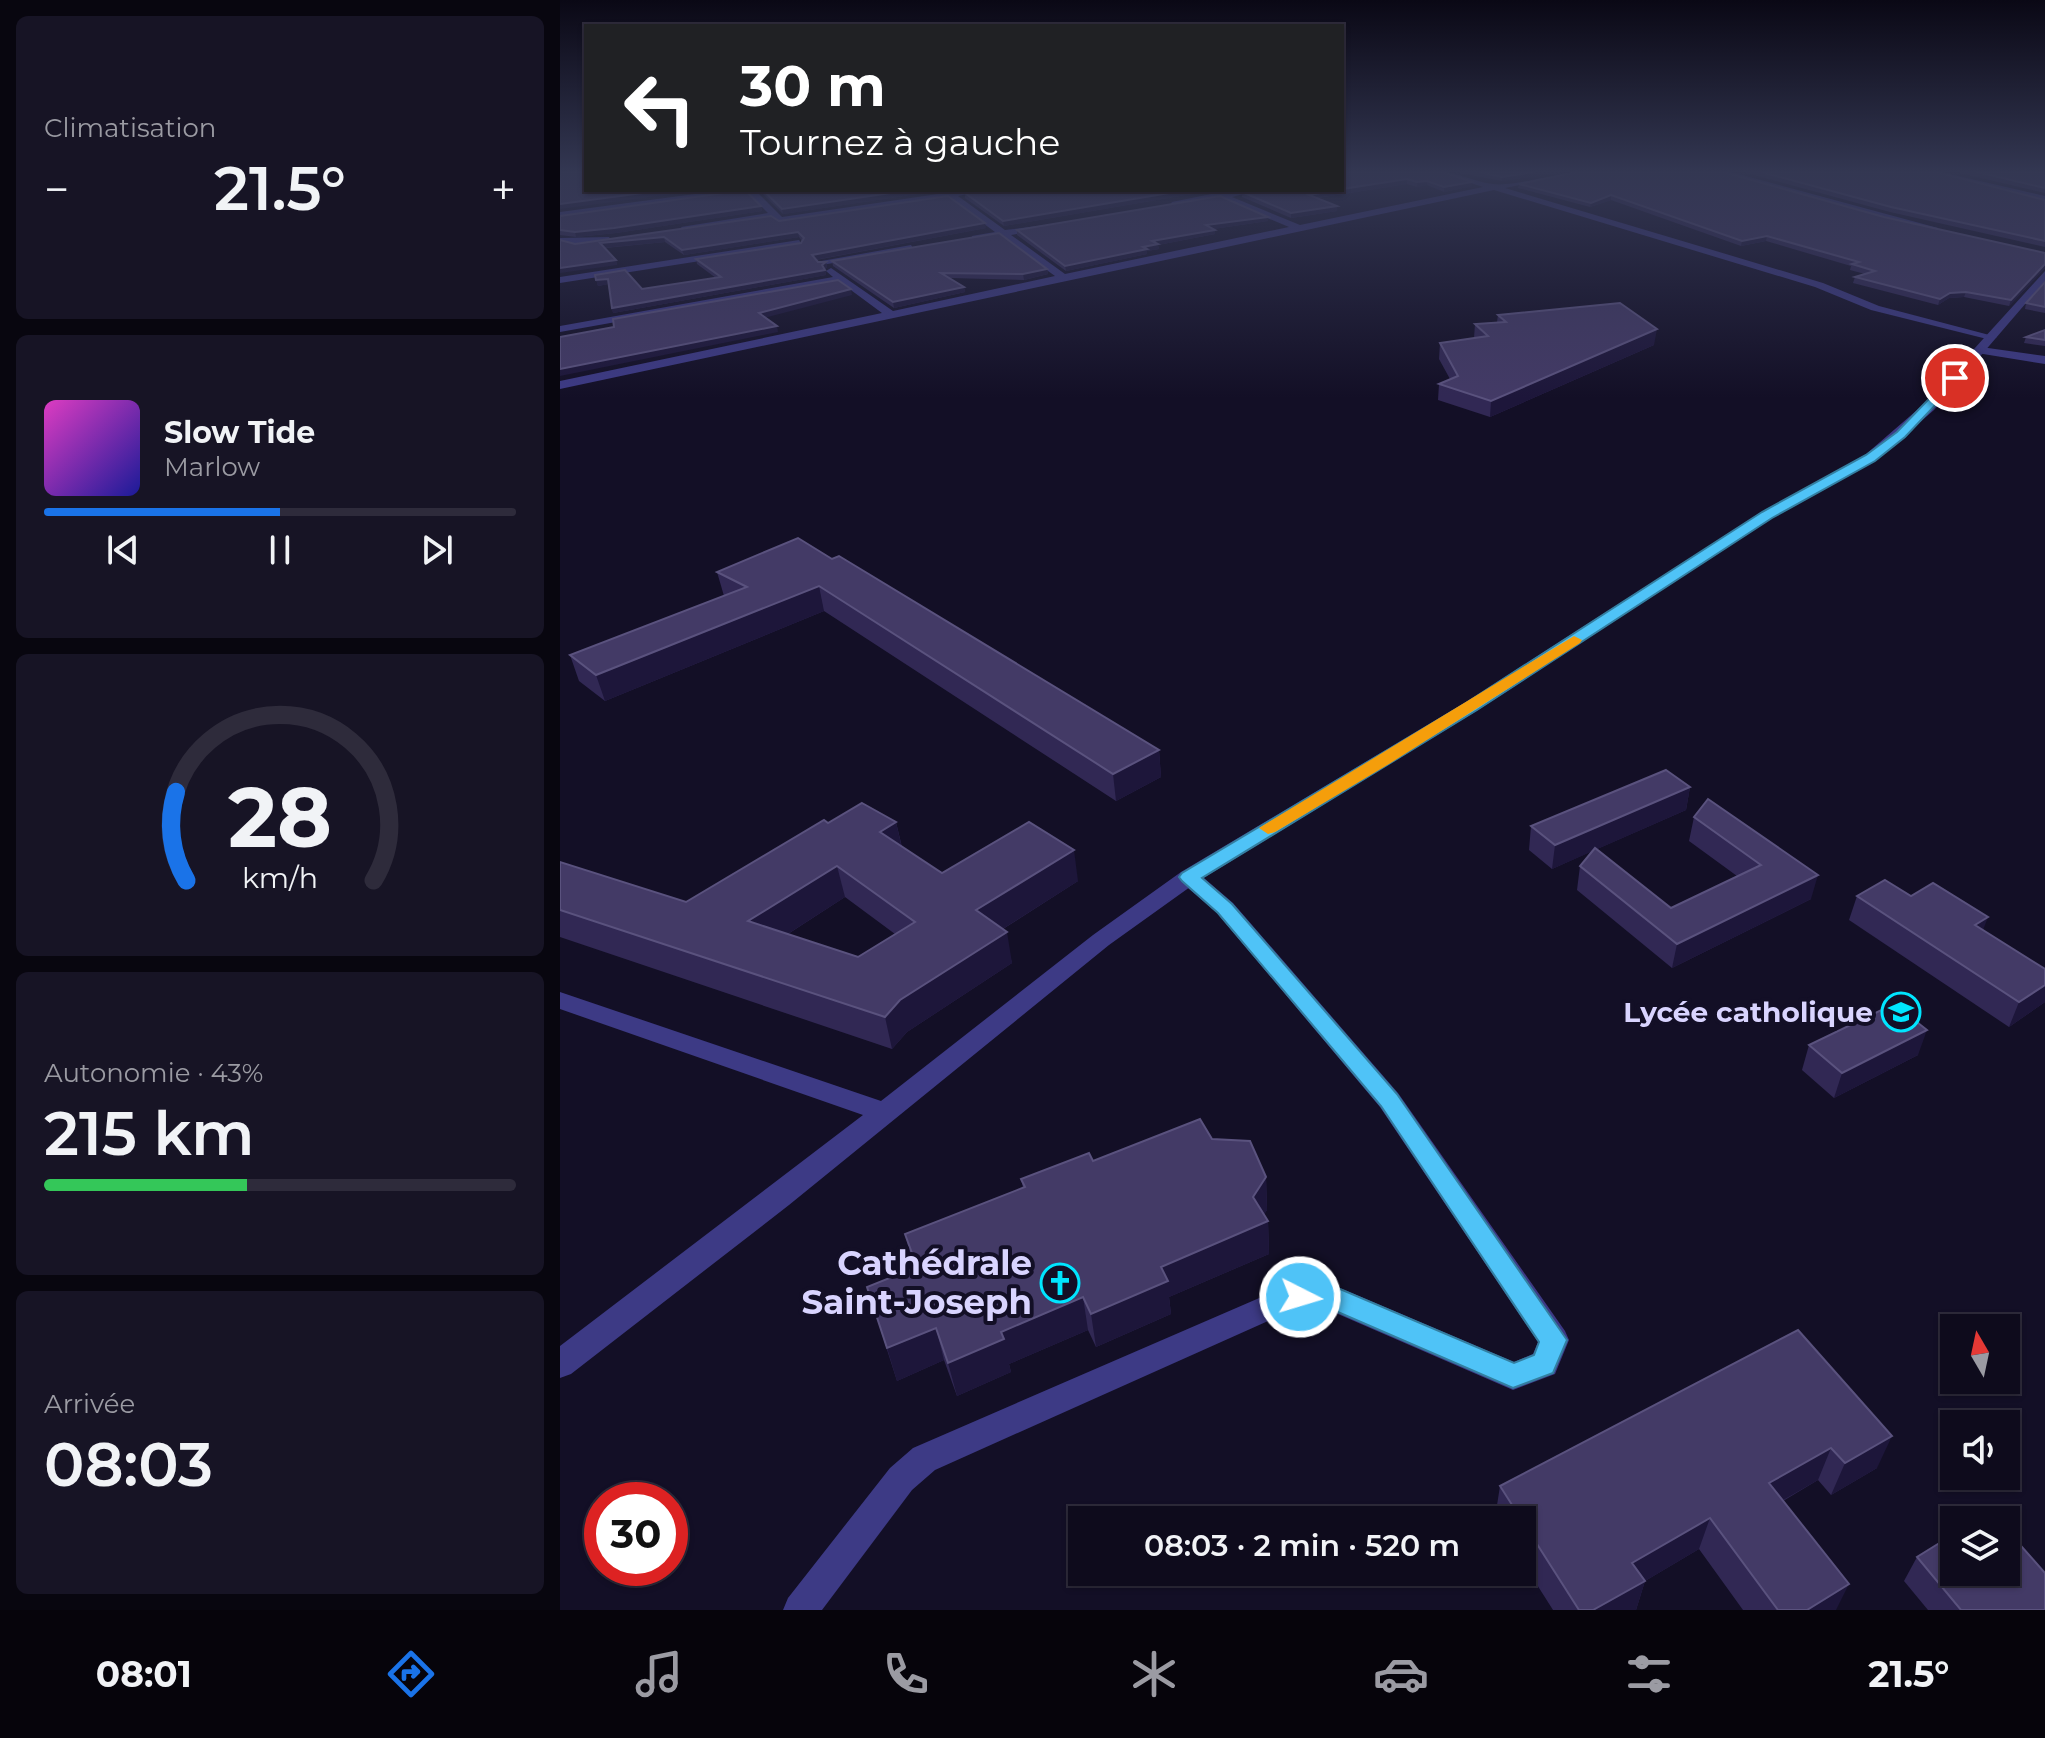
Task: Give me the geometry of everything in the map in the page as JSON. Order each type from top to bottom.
[{"type":"street","points":[[560,280],[772,247]]},
{"type":"street","points":[[804,247],[840,279],[892,315]]},
{"type":"street","points":[[821,262],[919,247]]},
{"type":"street","points":[[1020,247],[1064,278]]},
{"type":"street","points":[[560,385],[1214,247]]},
{"type":"street","points":[[1694,247],[1819,285],[1875,308],[1986,344],[2045,360]]},
{"type":"street","points":[[560,1364],[683,1272],[1101,940],[1189,877],[1472,706],[1767,515],[1870,458],[1901,434],[2044,277]]},
{"type":"street","points":[[560,329],[840,279]]},
{"type":"street","points":[[800,1610],[901,1479],[924,1459],[1273,1305],[1300,1297],[1333,1298],[1513,1376],[1544,1364],[1554,1340],[1389,1100],[1225,908],[1189,877]]},
{"type":"street","points":[[560,1000],[883,1112]]},
{"type":"building","points":[[560,247],[604,247],[616,260],[560,268]]},
{"type":"building","points":[[774,247],[855,247],[812,255],[818,262],[826,262],[822,265],[825,270],[612,308],[608,279],[596,280],[595,275],[625,270],[642,289],[721,277],[696,259]]},
{"type":"building","points":[[915,247],[1018,247],[1047,269],[1023,274],[941,273],[964,287],[893,302],[832,261]]},
{"type":"building","points":[[1040,247],[1147,249],[1065,266]]},
{"type":"building","points":[[1806,247],[2019,247],[2045,253],[2045,264],[2011,300],[1966,292],[1950,293],[1940,299],[1855,277],[1875,271],[1852,264],[1859,262]]},
{"type":"building","points":[[838,280],[851,289],[759,313],[777,326],[560,369],[560,337],[614,327],[613,319]]},
{"type":"building","points":[[2045,282],[2045,307],[2026,303]]},
{"type":"building","points":[[1620,303],[1657,329],[1491,401],[1439,384],[1458,376],[1440,343],[1488,336],[1475,324],[1506,322],[1498,315]]},
{"type":"building","points":[[2045,330],[2045,340],[2026,337]]},
{"type":"building","points":[[798,538],[832,559],[839,556],[1159,750],[1113,774],[819,586],[596,675],[570,655],[747,587],[717,572]]},
{"type":"building","points":[[1666,770],[1690,787],[1555,845],[1531,826]]},
{"type":"building","points":[[1708,799],[1818,875],[1677,944],[1580,866],[1595,848],[1671,908],[1761,865],[1694,817]]},
{"type":"building","points":[[862,803],[896,822],[880,832],[942,873],[1029,822],[1074,850],[976,910],[1007,932],[900,1000],[885,1017],[560,910],[560,862],[686,902],[824,820],[828,823]],"holes":[[[837,866],[915,922],[858,957],[748,921]]]},
{"type":"building","points":[[1885,880],[1911,896],[1933,883],[1988,917],[1975,925],[2045,969],[2045,985],[2019,1002],[1857,896]]},
{"type":"building","points":[[1894,1004],[1927,1030],[1842,1073],[1809,1045]]},
{"type":"building","name":"Cathédrale Saint-Joseph","points":[[1200,1119],[1212,1139],[1250,1141],[1266,1177],[1253,1197],[1268,1221],[1161,1267],[1168,1281],[1091,1314],[1083,1297],[1001,1332],[1004,1339],[948,1363],[936,1328],[887,1348],[867,1287],[917,1267],[905,1234],[1025,1187],[1021,1179],[1089,1153],[1093,1161]]},
{"type":"building","points":[[1798,1330],[1892,1436],[1845,1463],[1831,1448],[1769,1483],[1849,1584],[1807,1610],[1778,1610],[1710,1518],[1632,1563],[1645,1581],[1593,1610],[1579,1610],[1536,1543],[1536,1506],[1513,1506],[1500,1486]]},
{"type":"building","points":[[1940,1543],[1940,1585],[1917,1557]]},
{"type":"building","points":[[2020,1545],[2045,1573],[2045,1610],[1961,1610],[1941,1586],[2020,1586]]},
{"type":"slow traffic","points":[[1268,828],[1383,761],[1574,640]]},
{"type":"place","name":"Lycée catholique","points":[[1901,1012]]},
{"type":"place","name":"Cathédrale Saint-Joseph","points":[[1060,1283]]},
{"type":"route","points":[[1300,1297],[1333,1298],[1513,1376],[1544,1364],[1554,1340],[1389,1100],[1225,908],[1189,877],[1472,706],[1767,515],[1870,458],[1901,434],[1955,378]]}]
